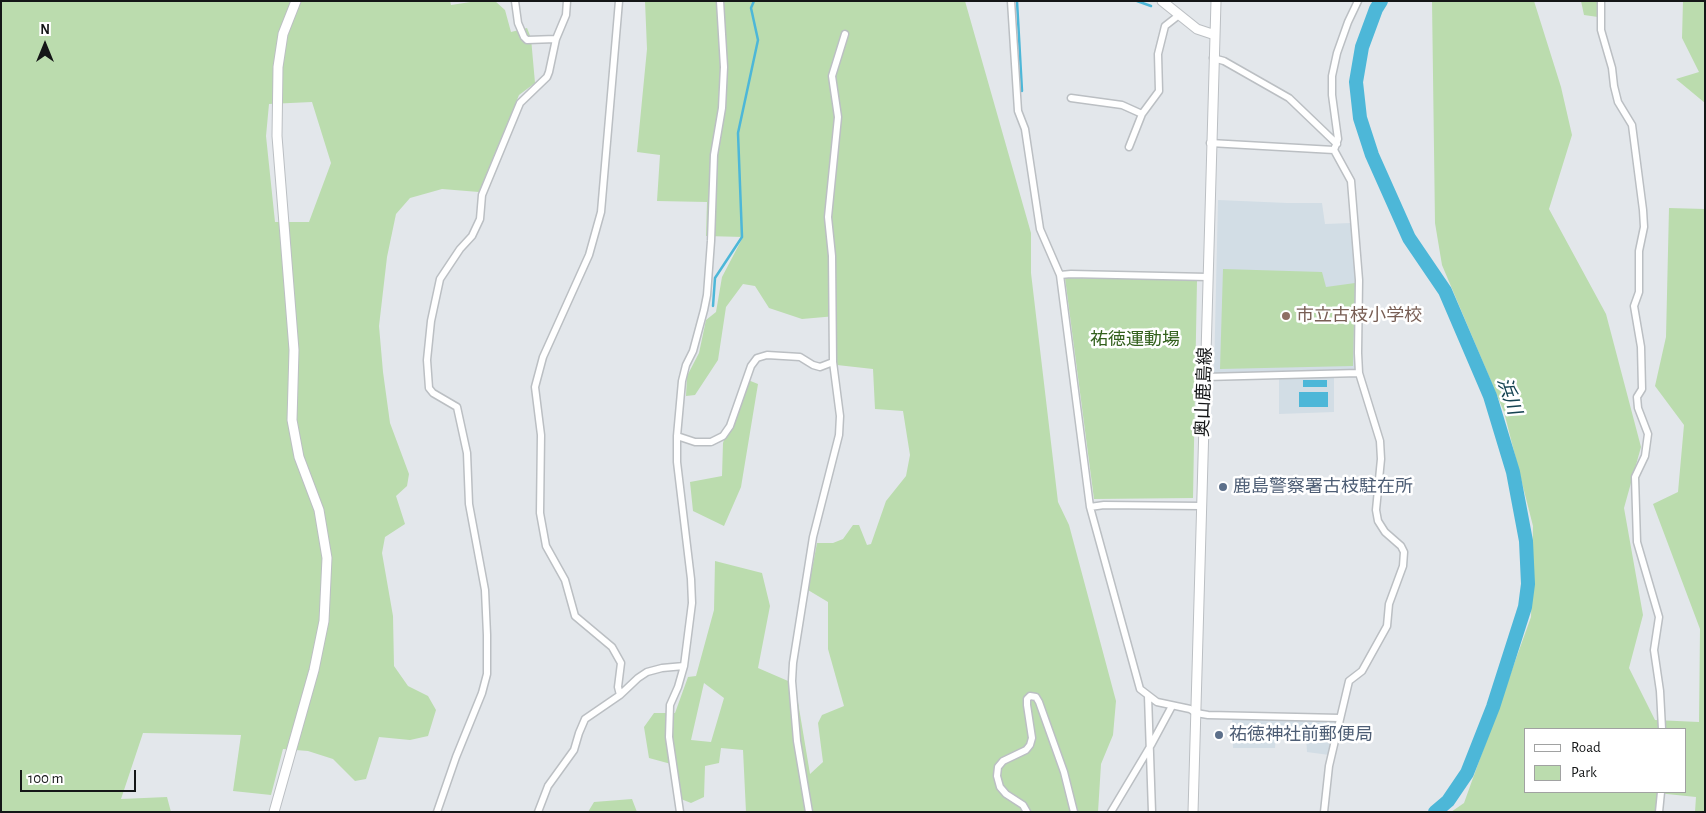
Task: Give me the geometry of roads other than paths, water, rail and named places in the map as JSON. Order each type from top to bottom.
[{"type":"main road","points":[[274,812],[314,670],[324,621],[327,558],[319,510],[299,457],[292,420],[294,350],[277,136],[278,67],[283,34],[296,1]]},
{"type":"main road","points":[[1162,1],[1197,29],[1215,35]]},
{"type":"main road","name":"奥山鹿島線","points":[[1193,812],[1210,143],[1216,1]]},
{"type":"street","points":[[515,1],[518,23],[524,37],[528,40],[556,38]]},
{"type":"street","points":[[437,812],[456,757],[482,693],[487,674],[487,635],[485,590],[468,504],[467,453],[457,407],[433,393],[429,388],[427,360],[431,321],[440,279],[460,249],[472,236],[480,219],[482,196],[520,103],[546,78],[549,72],[556,38],[566,15],[567,1]]},
{"type":"street","points":[[619,1],[601,212],[589,255],[543,357],[535,387],[540,435],[540,513],[546,546],[565,580],[574,616],[612,647],[621,663],[618,687],[620,695]]},
{"type":"street","points":[[680,812],[669,737],[670,705],[684,666],[692,603],[691,579],[677,462],[677,436],[682,381],[693,351],[707,295],[714,155],[722,108],[724,67],[720,1]]},
{"type":"street","points":[[1011,1],[1018,111],[1025,129],[1040,229],[1060,275],[1090,507],[1140,689],[1157,702],[1208,715],[1340,718]]},
{"type":"street","points":[[1324,812],[1329,766],[1349,681],[1362,671],[1387,626],[1389,604],[1403,566],[1404,552],[1401,546],[1385,532],[1378,521],[1376,510],[1381,459],[1380,441],[1359,373],[1360,280],[1351,181],[1336,147],[1332,76],[1337,53],[1358,1]]},
{"type":"street","points":[[1601,1],[1601,30],[1612,68],[1614,86],[1618,102],[1632,125],[1634,134],[1643,210],[1644,227],[1639,251],[1639,292],[1634,306],[1641,347],[1642,389],[1637,397],[1638,408],[1648,434],[1646,456],[1635,478],[1637,542],[1659,617],[1654,650],[1660,692],[1662,728]]},
{"type":"street","points":[[1129,147],[1142,114],[1159,91],[1158,54],[1165,26],[1179,15]]},
{"type":"street","points":[[809,812],[797,741],[792,680],[793,663],[814,537],[839,436],[840,416],[833,362],[832,256],[828,217],[838,117],[832,76],[845,34]]},
{"type":"street","points":[[1213,58],[1224,61],[1289,98],[1336,147]]},
{"type":"street","points":[[1071,98],[1122,105],[1142,114]]},
{"type":"street","points":[[1210,143],[1336,147]]},
{"type":"street","points":[[1060,275],[1208,277]]},
{"type":"street","points":[[677,436],[695,442],[711,442],[723,436],[730,426],[751,366],[757,358],[767,355],[800,357],[820,367],[833,362]]},
{"type":"street","points":[[1205,377],[1359,373]]},
{"type":"street","points":[[1090,507],[1104,505],[1201,506]]},
{"type":"street","points":[[538,812],[548,786],[574,750],[586,719],[620,695],[647,672],[662,668],[684,666]]},
{"type":"street","points":[[1027,812],[1023,805],[1006,794],[1000,787],[997,776],[998,767],[1003,761],[1026,750],[1030,745],[1032,738],[1027,704],[1027,699],[1030,696],[1036,697],[1039,702],[1064,772],[1074,812]]},
{"type":"street","points":[[1148,696],[1152,812]]},
{"type":"street","points":[[1111,812],[1172,706]]},
{"type":"street","points":[[1659,812],[1660,793]]},
{"type":"water","points":[[1303,380],[1327,380],[1327,387],[1303,387]]},
{"type":"water","points":[[1299,392],[1328,392],[1328,407],[1299,407]]},
{"type":"waterway","points":[[713,306],[715,278],[742,237],[738,133],[758,40],[751,8],[754,1]]},
{"type":"waterway","points":[[1017,1],[1022,91]]},
{"type":"waterway","points":[[1137,1],[1151,6]]},
{"type":"waterway","name":"浜川","points":[[1381,1],[1376,9],[1362,47],[1356,82],[1360,118],[1372,155],[1409,238],[1445,291],[1490,396],[1513,472],[1526,541],[1528,584],[1525,607],[1493,707],[1467,773],[1448,801],[1435,812]]},
{"type":"place","name":"市立古枝小学校","points":[[1286,316]]},
{"type":"place","name":"鹿島警察署古枝駐在所","points":[[1223,487]]},
{"type":"place","name":"祐徳神社前郵便局","points":[[1219,735]]},
{"type":"park label","name":"祐徳運動場","points":[[1135,340]]}]
